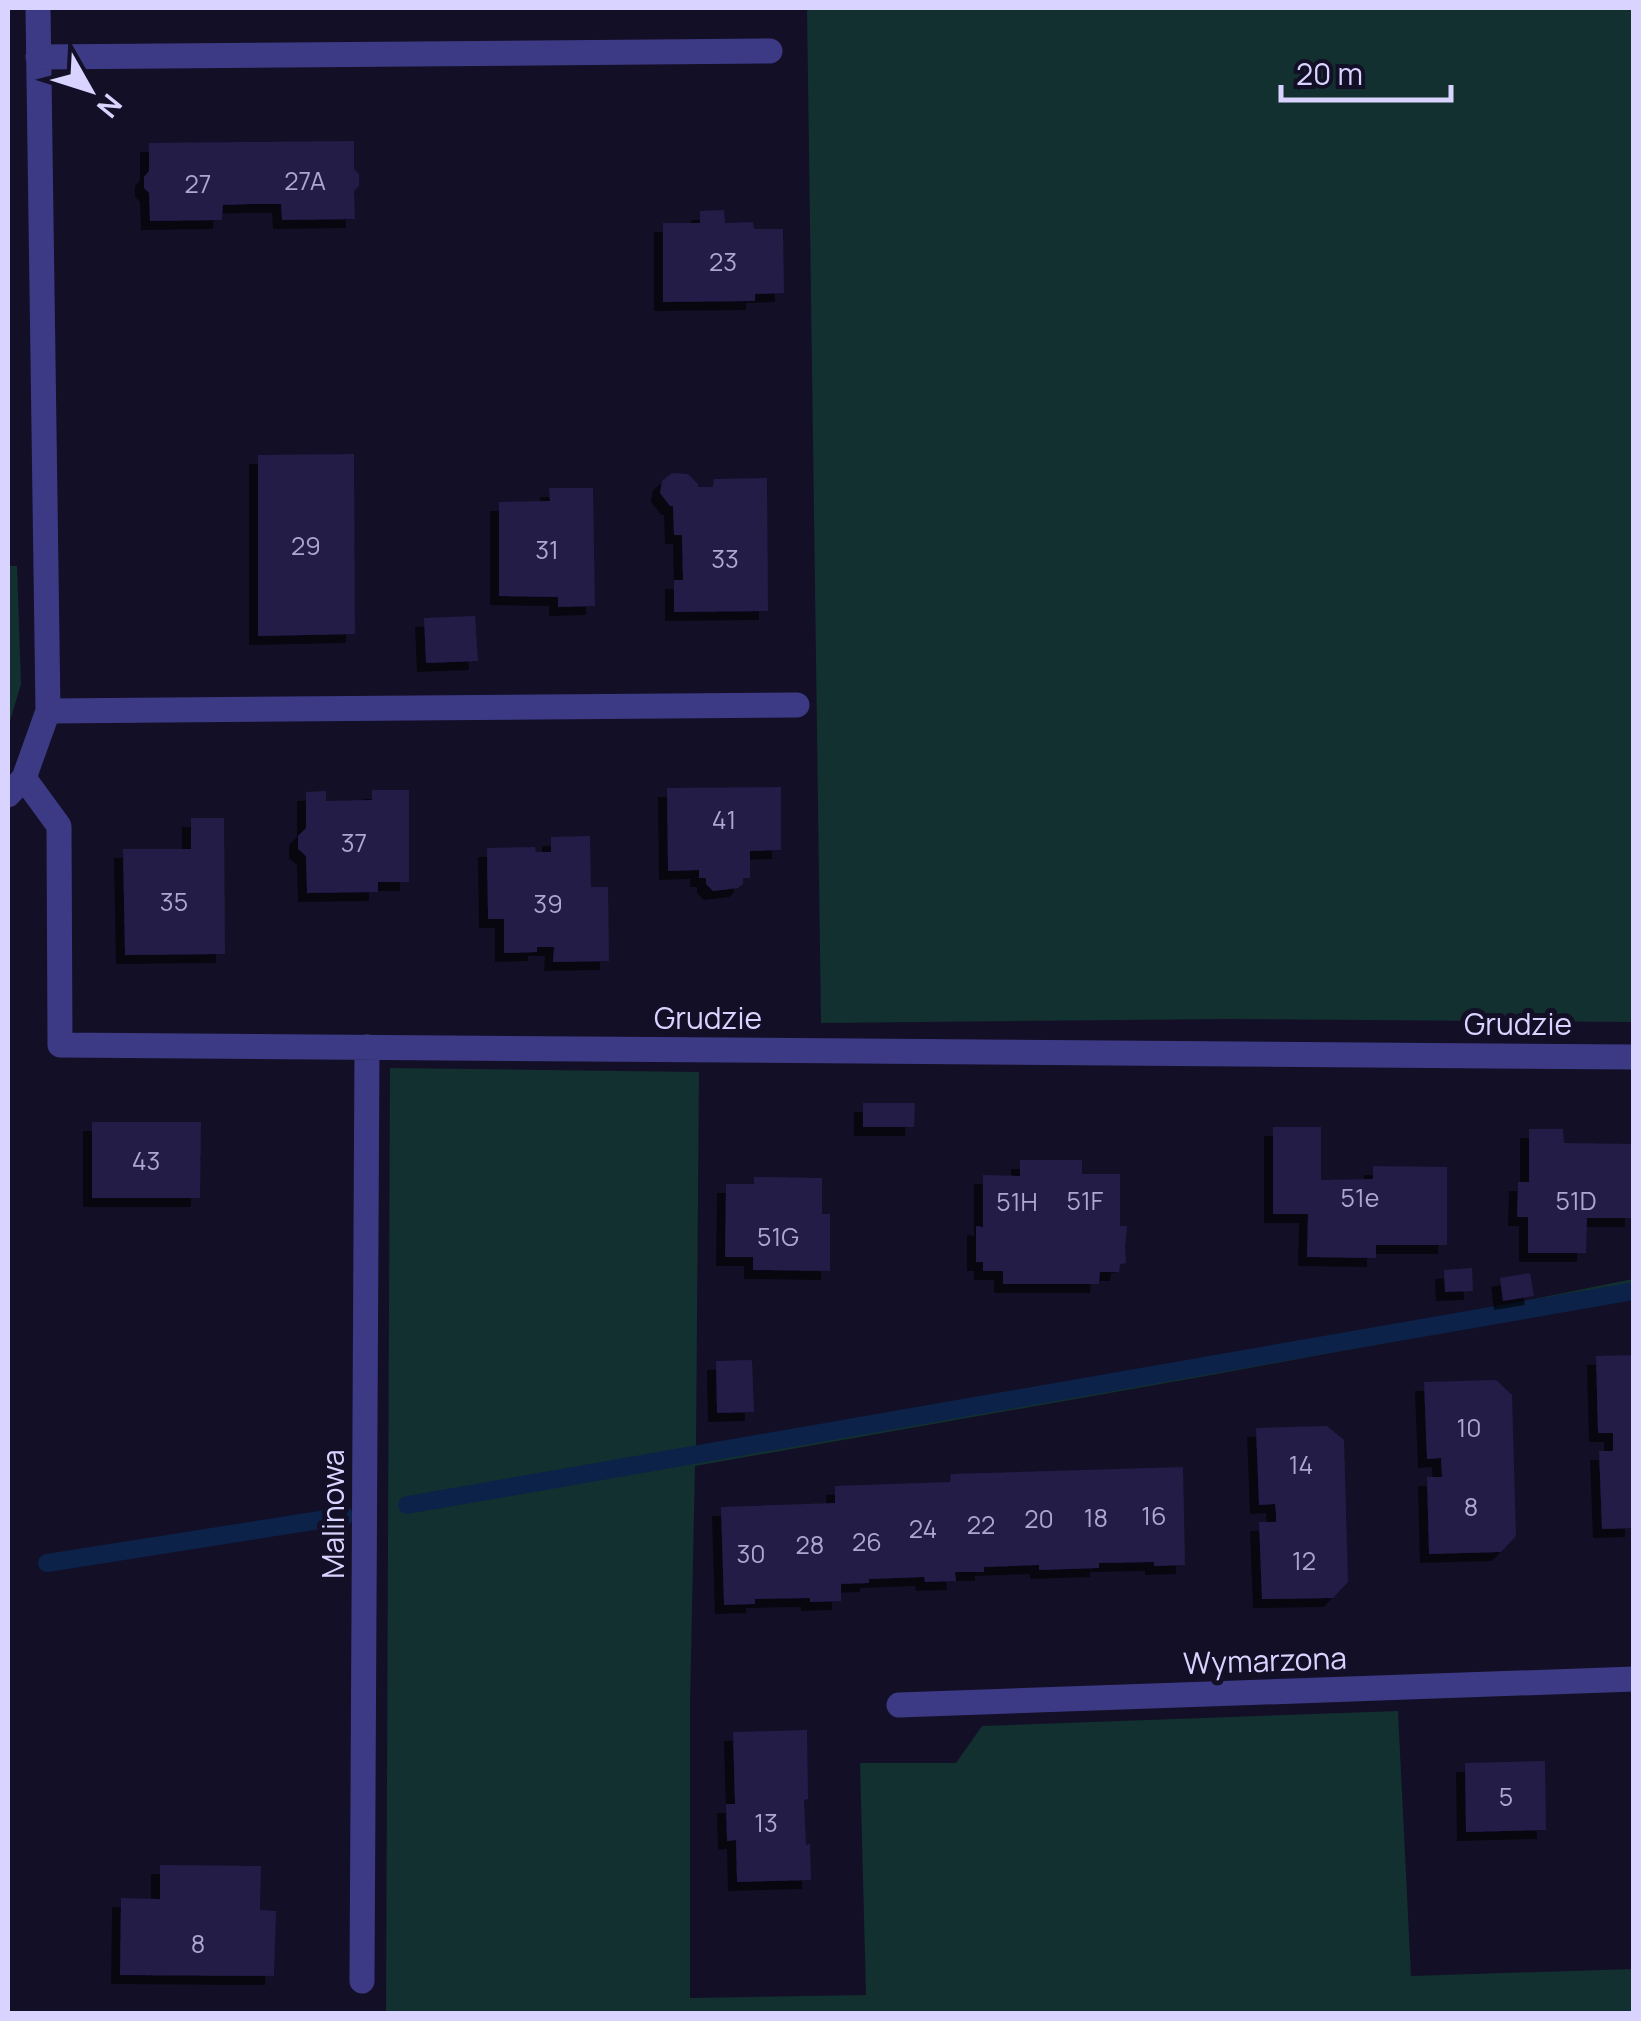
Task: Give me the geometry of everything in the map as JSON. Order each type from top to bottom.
[{"type":"street","points":[[16,787],[48,711],[38,8]]},
{"type":"street","points":[[38,56],[770,51]]},
{"type":"street","points":[[48,711],[798,704]]},
{"type":"street","name":"Grudzie","points":[[16,787],[59,826],[60,1045],[1634,1057]]},
{"type":"street","name":"Malinowa","points":[[362,1982],[367,1047]]},
{"type":"street","name":"Wymarzona","points":[[898,1704],[1634,1680]]},
{"type":"green space","points":[[807,8],[1633,8],[1633,1022],[1226,1019],[821,1023]]},
{"type":"green space","points":[[8,566],[17,566],[21,684],[8,728]]},
{"type":"green space","points":[[390,1068],[699,1072],[696,1446],[1480,1310],[1633,1279],[1633,1297],[695,1466],[690,1998],[866,1995],[860,1763],[956,1763],[982,1726],[1398,1711],[1411,1976],[1633,1969],[1633,2013],[386,2013]]},
{"type":"building","points":[[354,141],[354,169],[359,174],[359,186],[354,191],[355,219],[282,220],[281,204],[251,204],[223,205],[222,220],[150,221],[149,193],[144,188],[144,177],[149,171],[149,143]]},
{"type":"building","points":[[724,210],[725,223],[753,222],[754,229],[783,229],[784,293],[755,294],[755,301],[663,302],[663,223],[700,223],[700,211]]},
{"type":"building","points":[[354,454],[355,634],[258,636],[258,455]]},
{"type":"building","points":[[672,473],[688,474],[698,487],[713,487],[714,479],[767,478],[768,611],[674,612],[674,580],[683,580],[682,535],[674,535],[673,506],[660,493],[662,481]]},
{"type":"building","points":[[549,488],[593,488],[595,606],[558,607],[558,597],[499,596],[499,502],[550,501]]},
{"type":"building","points":[[475,616],[478,661],[426,663],[424,618]]},
{"type":"building","points":[[781,787],[781,850],[750,851],[750,878],[743,878],[738,888],[713,891],[706,878],[699,878],[699,870],[668,871],[667,788]]},
{"type":"building","points":[[372,790],[409,790],[409,882],[378,882],[378,892],[307,893],[306,856],[298,849],[298,836],[306,828],[306,792],[326,791],[326,801],[372,800]]},
{"type":"building","points":[[191,818],[224,818],[225,954],[125,955],[123,849],[191,849]]},
{"type":"building","points":[[590,836],[591,887],[608,887],[609,961],[553,962],[554,947],[504,953],[504,919],[488,919],[487,848],[535,847],[536,852],[551,852],[551,837]]},
{"type":"building","points":[[863,1103],[915,1103],[914,1127],[863,1127]]},
{"type":"building","points":[[92,1122],[201,1122],[200,1198],[92,1198]]},
{"type":"building","points":[[1273,1127],[1321,1127],[1321,1180],[1373,1179],[1373,1166],[1447,1167],[1447,1245],[1376,1245],[1376,1258],[1307,1257],[1308,1214],[1273,1214]]},
{"type":"building","points":[[1529,1129],[1563,1129],[1564,1143],[1634,1144],[1634,1218],[1587,1218],[1586,1253],[1528,1253],[1528,1217],[1517,1217],[1518,1182],[1529,1182]]},
{"type":"building","points":[[1020,1160],[1082,1160],[1082,1174],[1120,1174],[1120,1226],[1127,1226],[1126,1263],[1120,1264],[1119,1272],[1100,1272],[1099,1284],[1003,1284],[1003,1271],[983,1271],[983,1262],[976,1262],[976,1226],[983,1227],[983,1175],[1020,1176]]},
{"type":"building","points":[[754,1177],[822,1178],[822,1214],[830,1214],[830,1271],[753,1270],[753,1257],[725,1257],[726,1184],[754,1184]]},
{"type":"building","points":[[1472,1268],[1473,1291],[1445,1292],[1444,1270]]},
{"type":"building","points":[[1530,1273],[1534,1296],[1503,1301],[1500,1278]]},
{"type":"building","points":[[1634,1355],[1634,1528],[1602,1529],[1599,1451],[1613,1451],[1613,1433],[1598,1433],[1596,1356]]},
{"type":"building","points":[[752,1360],[754,1412],[717,1413],[716,1361]]},
{"type":"building","points":[[1496,1380],[1512,1395],[1516,1536],[1501,1552],[1429,1554],[1427,1477],[1442,1477],[1441,1458],[1427,1459],[1424,1382]]},
{"type":"building","points":[[1327,1426],[1344,1440],[1348,1582],[1333,1598],[1262,1599],[1259,1522],[1276,1522],[1276,1513],[1275,1504],[1259,1505],[1256,1428]]},
{"type":"building","points":[[1183,1467],[1185,1565],[1099,1563],[1099,1568],[1039,1570],[1039,1565],[984,1567],[984,1572],[955,1572],[956,1581],[925,1582],[924,1577],[841,1584],[841,1601],[755,1599],[755,1604],[724,1605],[721,1507],[835,1503],[835,1486],[950,1482],[951,1474]]},
{"type":"building","points":[[807,1730],[808,1799],[804,1800],[811,1880],[737,1882],[736,1840],[727,1841],[726,1804],[735,1804],[733,1732]]},
{"type":"building","points":[[1545,1761],[1546,1830],[1466,1832],[1465,1763]]},
{"type":"building","points":[[160,1865],[261,1866],[260,1910],[276,1911],[274,1976],[120,1975],[121,1898],[160,1899]]},
{"type":"waterway","points":[[407,1505],[1634,1291]]},
{"type":"waterway","points":[[47,1563],[345,1516]]}]
